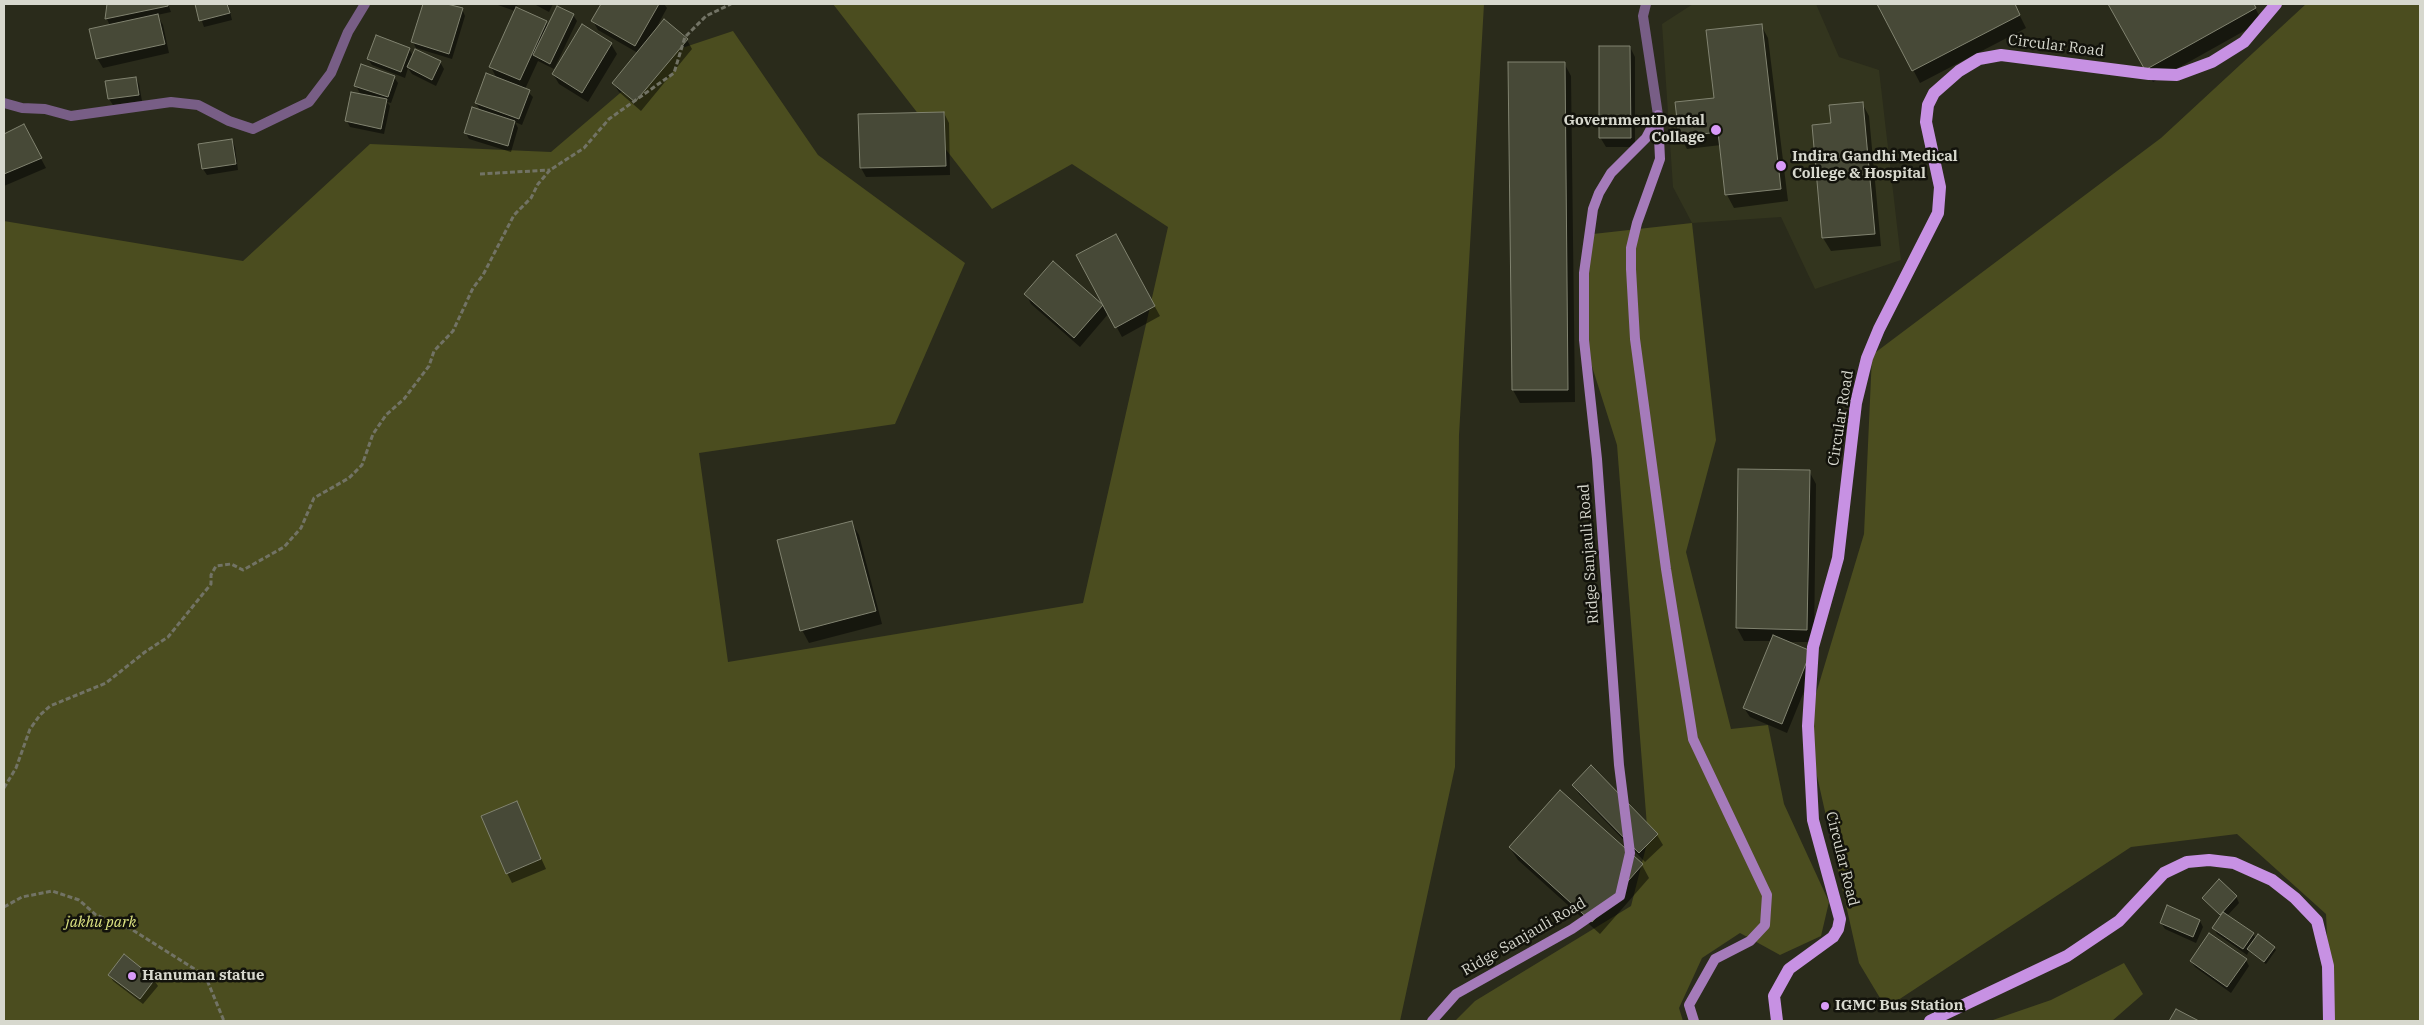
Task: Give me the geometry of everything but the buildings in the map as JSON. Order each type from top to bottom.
[{"type":"main road","name":"Circular Road","points":[[1777,1021],[1774,996],[1789,969],[1833,937],[1838,929],[1840,919],[1813,820],[1808,726],[1813,647],[1838,558],[1856,403],[1867,358],[1879,329],[1938,213],[1940,187],[1926,122],[1931,99],[1934,93],[1959,71],[1979,59],[2001,55],[2115,70],[2177,75],[2212,62],[2244,42],[2276,4]]},
{"type":"main road","points":[[1930,1021],[2067,956],[2119,921],[2164,873],[2187,862],[2209,860],[2234,863],[2272,880],[2295,898],[2317,921],[2328,966],[2329,1021]]},
{"type":"street","points":[[4,103],[22,108],[45,109],[71,116],[171,102],[198,105],[229,121],[254,128],[309,102],[331,73],[348,32],[365,4]]},
{"type":"street","points":[[1646,4],[1643,16],[1658,115],[1660,159],[1637,223],[1631,248],[1631,268],[1635,339],[1666,569],[1693,740],[1767,895],[1765,925],[1750,941],[1715,959],[1689,1005],[1694,1021]]},
{"type":"street","name":"Ridge Sanjauli Road","points":[[1432,1021],[1456,994],[1572,930],[1620,896],[1630,853],[1619,765],[1597,459],[1584,340],[1584,273],[1592,209],[1599,193],[1611,173],[1646,138],[1658,115]]},
{"type":"path","points":[[4,788],[16,768],[30,729],[40,715],[50,706],[106,683],[129,663],[168,637],[211,584],[211,574],[216,566],[231,564],[243,570],[284,547],[301,528],[314,498],[349,478],[362,465],[373,434],[386,415],[404,399],[429,366],[434,351],[453,331],[472,288],[483,275],[514,215],[530,198],[538,184],[550,170],[584,148],[609,119],[674,72],[685,37],[706,16],[731,4]]},
{"type":"path","points":[[480,174],[550,170]]},
{"type":"path","points":[[4,907],[22,897],[52,891],[79,900],[96,915],[132,929],[196,970],[207,980],[224,1021]]},
{"type":"shaded area","name":"Indira Gandhi Medical College & Hospital","points":[[1693,4],[1816,4],[1839,57],[1879,70],[1901,260],[1815,289],[1781,217],[1692,223],[1673,187],[1662,24]]},
{"type":"green space","name":"jakhu park","points":[[833,4],[1484,4],[1459,435],[1455,767],[1400,1021],[4,1021],[4,221],[243,261],[370,144],[551,152],[667,53],[733,31],[818,155],[965,263],[895,424],[699,453],[728,662],[1083,603],[1168,227],[1072,164],[992,209]]},
{"type":"green space","points":[[2306,4],[2420,4],[2420,1021],[2331,1021],[2326,914],[2237,834],[2131,847],[1886,1008],[1859,963],[1806,727],[1864,534],[1872,355],[2161,138]]},
{"type":"green space","points":[[1692,223],[1716,440],[1686,552],[1731,729],[1768,725],[1784,804],[1829,902],[1821,936],[1780,955],[1740,933],[1702,958],[1679,1008],[1683,1021],[1455,1021],[1475,1001],[1631,906],[1648,839],[1617,445],[1581,332],[1593,234]]},
{"type":"green space","points":[[2124,963],[2143,994],[2112,1021],[1990,1021],[2051,1000]]},
{"type":"place","name":"GovernmentDental Collage","points":[[1716,130]]},
{"type":"place","name":"Indira Gandhi Medical College & Hospital","points":[[1781,166]]},
{"type":"place","name":"Hanuman statue","points":[[132,976]]},
{"type":"place","name":"IGMC Bus Station","points":[[1825,1006]]}]
